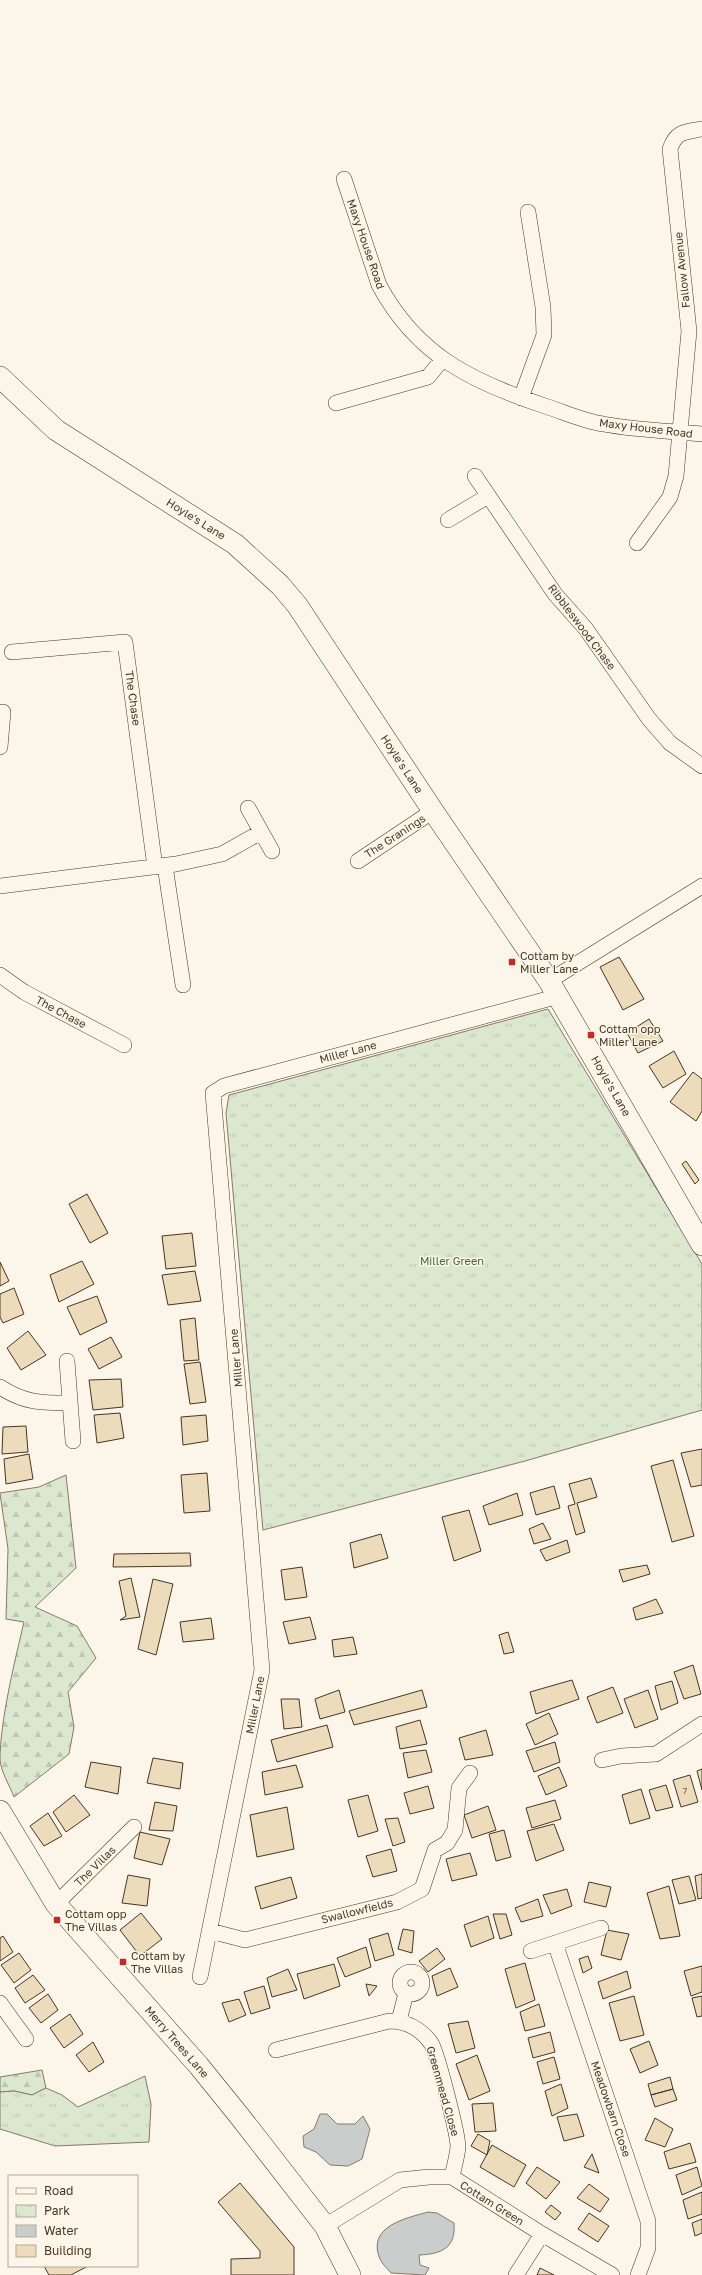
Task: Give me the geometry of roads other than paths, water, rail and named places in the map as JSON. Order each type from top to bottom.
[{"type":"street","name":"Fallow Avenue","points":[[637,543],[670,498],[676,476],[689,331],[670,149],[673,139],[682,132],[702,129]]},
{"type":"street","name":"Maxy House Road","points":[[344,179],[379,285],[384,295],[403,322],[442,360],[481,383],[521,398],[603,424],[702,434]]},
{"type":"street","points":[[521,398],[544,335],[543,307],[528,212]]},
{"type":"street","points":[[336,403],[428,377],[442,360]]},
{"type":"street","name":"Hoyle's Lane","points":[[0,377],[56,430],[235,544],[280,585],[297,605],[433,812],[554,988],[702,1245]]},
{"type":"street","name":"Ribbleswood Chase","points":[[475,476],[555,594],[586,629],[649,719],[670,743],[702,766]]},
{"type":"street","points":[[448,520],[488,496]]},
{"type":"street","name":"The Chase","points":[[12,652],[125,642],[160,866],[183,985]]},
{"type":"street","points":[[0,747],[4,712]]},
{"type":"street","points":[[248,808],[272,851]]},
{"type":"street","name":"The Granings","points":[[358,861],[433,812]]},
{"type":"street","points":[[0,886],[160,866],[222,854],[261,832]]},
{"type":"street","points":[[554,988],[702,886]]},
{"type":"street","name":"The Chase","points":[[0,975],[24,992],[124,1046]]},
{"type":"street","name":"Miller Lane","points":[[200,1977],[262,1670],[213,1093],[224,1086],[554,988]]},
{"type":"street","points":[[68,1361],[69,1403],[74,1441]]},
{"type":"street","points":[[0,1387],[14,1396],[37,1404],[69,1403]]},
{"type":"street","points":[[602,1760],[621,1756],[656,1754],[702,1724]]},
{"type":"street","name":"Swallowfields","points":[[210,1931],[245,1940],[397,1902],[422,1888],[435,1850],[447,1843],[455,1830],[458,1788],[470,1773]]},
{"type":"street","name":"Merry Trees Lane","points":[[0,1811],[56,1904],[198,2066],[325,2226],[350,2275]]},
{"type":"street","name":"The Villas","points":[[56,1904],[134,1827]]},
{"type":"street","points":[[531,1951],[601,1928]]},
{"type":"street","name":"Meadowbarn Close","points":[[555,1943],[648,2221],[648,2248],[638,2275]]},
{"type":"street","points":[[276,2050],[389,2021],[399,2021],[406,1994]]},
{"type":"street","points":[[0,2003],[26,2039]]},
{"type":"street","name":"Greenmead Close","points":[[399,2021],[415,2027],[432,2043],[456,2128],[458,2147],[452,2177]]},
{"type":"street","name":"Cottam Green","points":[[325,2226],[400,2180],[429,2177],[452,2177],[542,2234],[612,2275]]},
{"type":"street","points":[[516,2275],[542,2234]]},
{"type":"water","points":[[320,2114],[327,2114],[337,2124],[355,2124],[363,2116],[370,2129],[362,2159],[348,2166],[330,2165],[316,2152],[304,2147],[303,2136],[314,2129]]},
{"type":"water","points":[[428,2212],[437,2213],[454,2223],[453,2238],[450,2244],[441,2251],[419,2255],[420,2265],[429,2268],[425,2275],[391,2273],[380,2259],[377,2248],[383,2231],[400,2221]]},
{"type":"place","name":"Cottam by Miller Lane","points":[[512,962]]},
{"type":"place","name":"Cottam opp Miller Lane","points":[[591,1035]]},
{"type":"place","name":"Cottam opp The Villas","points":[[57,1920]]},
{"type":"place","name":"Cottam by The Villas","points":[[123,1962]]},
{"type":"park label","name":"Miller Green","points":[[452,1261]]}]
